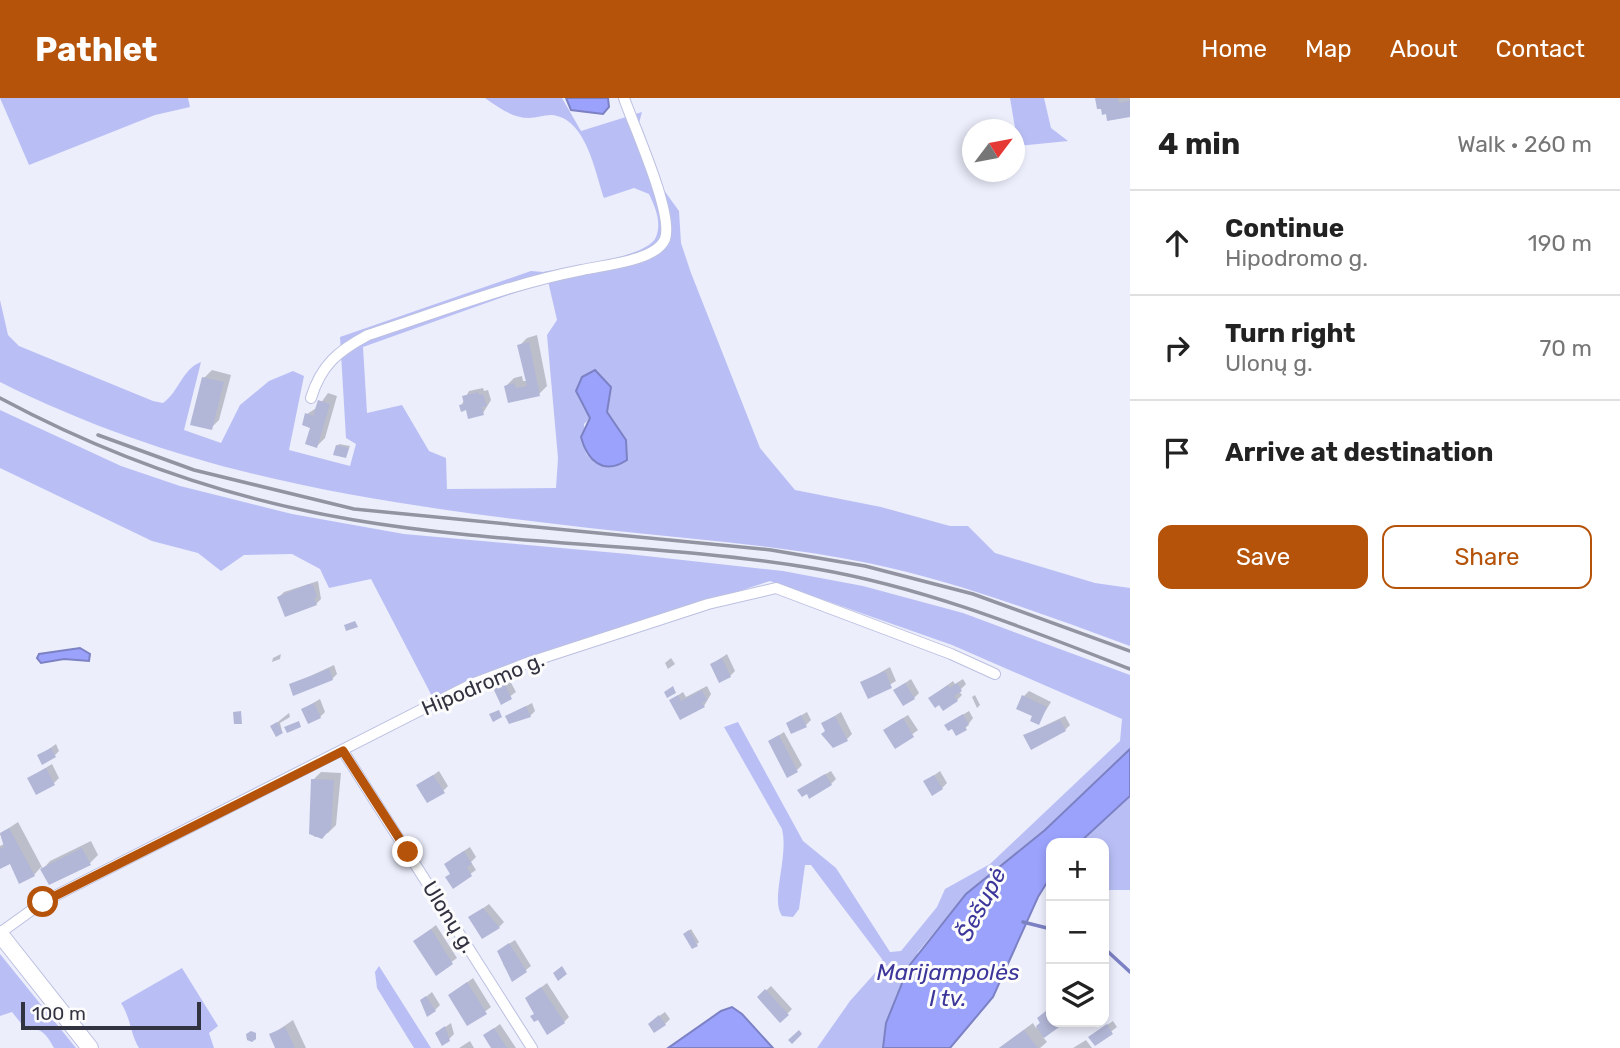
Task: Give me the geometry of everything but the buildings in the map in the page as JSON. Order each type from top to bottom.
[{"type":"street","points":[[311,398],[327,362],[344,348],[368,335],[547,277],[638,259],[658,250],[664,242],[667,216],[624,98]]},
{"type":"street","name":"Hipodromo g.","points":[[0,934],[43,902],[472,684],[517,666],[708,604],[776,588],[951,654],[995,674]]},
{"type":"street","name":"Ulonų g.","points":[[343,751],[532,1048]]},
{"type":"street","points":[[0,934],[90,1048]]},
{"type":"shaded area","points":[[0,98],[188,98],[190,107],[155,115],[29,165]]},
{"type":"shaded area","points":[[485,98],[562,98],[581,131],[642,112],[639,123],[658,182],[679,211],[681,243],[691,273],[760,448],[795,490],[881,507],[950,526],[968,526],[995,553],[1095,583],[1130,588],[1130,646],[968,589],[868,563],[774,548],[456,511],[378,500],[302,485],[226,467],[151,444],[75,416],[0,382],[0,300],[8,335],[19,346],[153,401],[163,403],[189,370],[201,362],[184,430],[221,443],[240,405],[269,381],[293,371],[304,376],[289,450],[350,466],[356,444],[346,438],[340,337],[531,271],[543,272],[623,256],[638,251],[656,237],[658,220],[649,194],[634,188],[604,198],[593,161],[581,135],[573,125],[563,118],[551,115],[529,118],[517,116]],"holes":[[[548,281],[557,320],[547,335],[558,458],[556,488],[447,489],[446,458],[429,451],[402,405],[367,413],[363,347]],[[576,391],[611,391],[607,412],[626,440],[612,466],[597,464],[586,454],[584,424],[590,418]]]},
{"type":"shaded area","points":[[1010,98],[1044,98],[1051,128],[1068,141],[1025,145],[1025,119],[1014,119]]},
{"type":"shaded area","points":[[0,410],[121,466],[180,486],[292,514],[404,534],[783,571],[863,586],[963,613],[1130,675],[1130,749],[1045,830],[966,894],[918,952],[886,1023],[883,1048],[817,1048],[850,1001],[883,964],[882,959],[811,865],[805,865],[799,909],[793,917],[782,916],[778,899],[784,840],[782,829],[724,727],[738,722],[803,841],[836,868],[890,952],[901,951],[937,907],[945,889],[990,864],[1120,741],[1122,719],[952,645],[770,581],[487,673],[434,700],[371,579],[329,588],[320,569],[292,554],[244,555],[221,571],[198,553],[152,541],[0,468]]},
{"type":"shaded area","points":[[1130,796],[1130,890],[1109,890],[1109,838],[1084,838]]},
{"type":"shaded area","points":[[0,954],[76,1048],[54,1048],[42,1032],[24,1027],[12,1012],[0,1016]]},
{"type":"shaded area","points":[[379,966],[431,1048],[414,1048],[377,988],[375,972]]},
{"type":"shaded area","points":[[182,968],[218,1026],[209,1033],[214,1048],[139,1048],[121,1003]]},
{"type":"water","points":[[566,98],[608,98],[609,107],[603,114],[571,110]]},
{"type":"water","points":[[595,370],[611,387],[607,412],[626,440],[627,460],[618,465],[603,466],[597,463],[587,453],[581,437],[590,418],[576,391],[582,377]]},
{"type":"water","points":[[80,648],[90,654],[89,661],[64,659],[41,663],[37,658],[39,654]]},
{"type":"water","name":"Marijampolės I tv.","points":[[1130,749],[1130,796],[1084,838],[1046,838],[1046,884],[993,997],[950,1048],[883,1048],[886,1023],[909,966],[966,894],[1045,830]]},
{"type":"water","points":[[732,1007],[742,1014],[773,1048],[668,1048],[721,1011]]},
{"type":"waterway","points":[[1023,922],[1046,928]]},
{"type":"waterway","points":[[1109,953],[1130,972]]},
{"type":"railway","points":[[0,398],[42,420],[128,457],[172,474],[262,501],[412,529],[702,554],[817,569],[937,598],[1130,669]]},
{"type":"railway","points":[[98,435],[194,470],[354,509],[771,550],[865,566],[973,594],[1130,651]]},
{"type":"route","points":[[43,902],[343,751],[408,852]]},
{"type":"water label","name":"Šešupė","points":[[981,904]]}]
